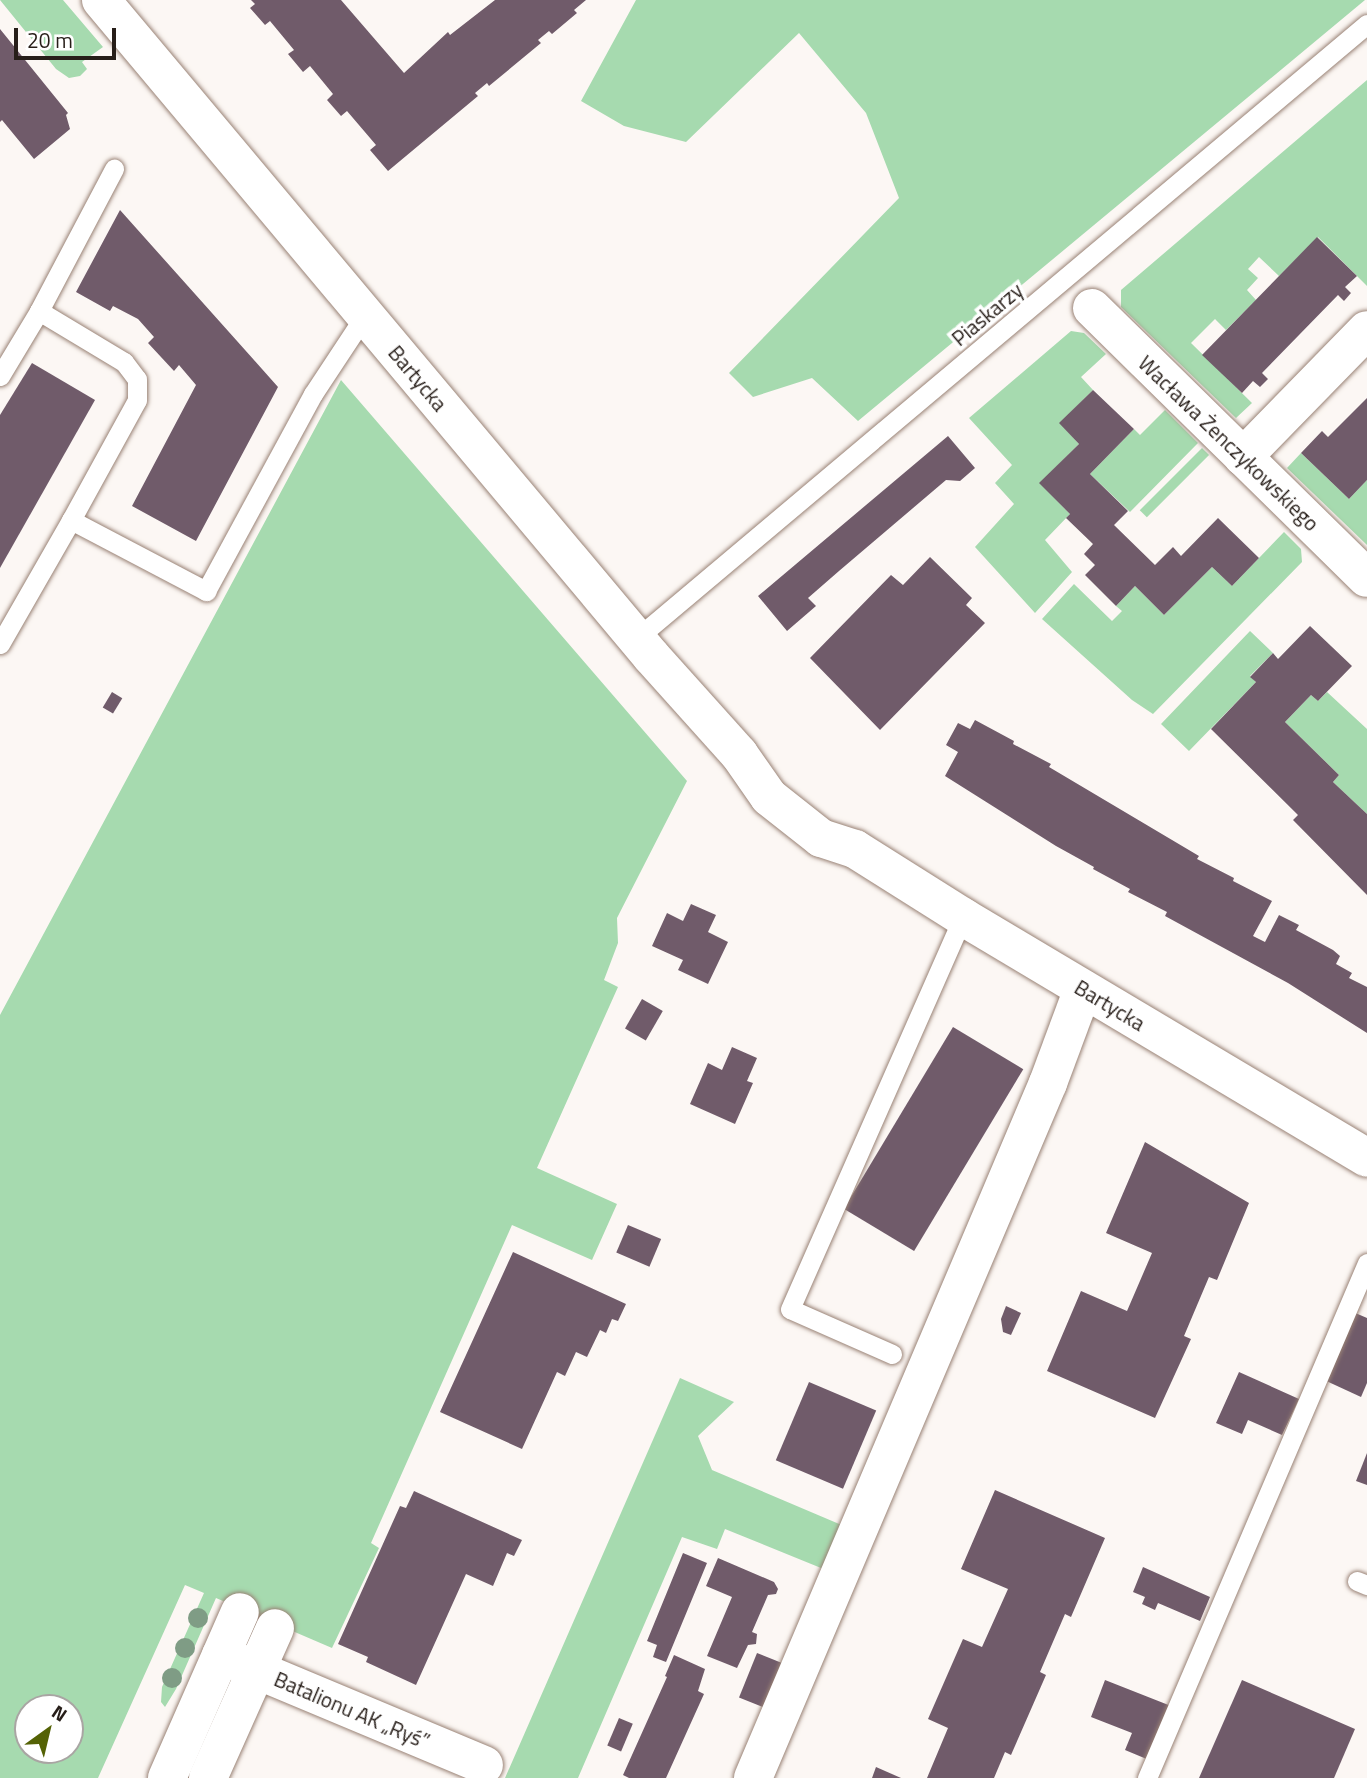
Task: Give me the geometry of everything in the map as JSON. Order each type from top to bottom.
[{"type":"street","name":"Bartycka","points":[[101,0],[637,638],[739,754],[789,783],[830,813],[841,823],[855,849],[962,917],[1367,1158]]},
{"type":"street","name":"Wacława Żenczykowskiego","points":[[1092,308],[1367,578]]},
{"type":"street","points":[[1243,457],[1367,330]]},
{"type":"street","points":[[753,1778],[1048,1083],[1083,989]]},
{"type":"street","points":[[167,1778],[240,1612]]},
{"type":"street","points":[[208,1778],[275,1628]]},
{"type":"street","name":"Batalionu AK „Ryś”","points":[[221,1655],[484,1765]]},
{"type":"lane","name":"Piaskarzy","points":[[637,638],[1367,24]]},
{"type":"lane","points":[[0,376],[39,312],[114,169]]},
{"type":"lane","points":[[0,645],[137,400],[136,379],[124,362],[39,312]]},
{"type":"lane","points":[[71,520],[206,591],[313,394],[365,315]]},
{"type":"lane","points":[[892,1354],[790,1309],[962,917]]},
{"type":"lane","points":[[1147,1778],[1367,1263]]},
{"type":"green space","points":[[0,0],[63,0],[103,47],[82,62],[87,69],[80,76],[69,78],[56,69]]},
{"type":"green space","points":[[636,0],[1365,0],[858,421],[812,378],[753,397],[729,373],[899,198],[866,113],[799,33],[686,142],[624,126],[581,101]]},
{"type":"green space","points":[[1367,80],[1367,286],[1318,237],[1279,276],[1259,257],[1248,269],[1258,278],[1247,290],[1256,300],[1226,330],[1215,319],[1191,343],[1252,403],[1236,418],[1121,307],[1121,290]]},
{"type":"green space","points":[[1071,331],[1084,333],[1106,354],[1081,377],[1093,390],[1060,423],[1079,444],[1040,483],[1070,514],[1045,540],[1072,572],[1035,613],[975,547],[1014,504],[995,483],[1012,465],[969,418]]},
{"type":"green space","points":[[341,380],[687,781],[617,918],[618,943],[604,980],[618,987],[537,1168],[617,1204],[592,1260],[512,1225],[371,1543],[379,1548],[332,1648],[216,1598],[176,1689],[165,1707],[161,1702],[162,1687],[204,1593],[185,1585],[98,1778],[0,1778],[0,1015]]},
{"type":"green space","points":[[1165,410],[1198,443],[1130,512],[1090,474],[1134,429],[1140,435]]},
{"type":"green space","points":[[1202,448],[1209,455],[1147,517],[1140,510]]},
{"type":"green space","points":[[1301,453],[1349,499],[1367,480],[1367,545],[1287,468]]},
{"type":"green space","points":[[1284,532],[1301,549],[1302,562],[1153,714],[1132,700],[1042,619],[1074,584],[1112,621],[1122,611],[1116,606],[1135,586],[1164,615],[1212,567],[1232,586]]},
{"type":"green space","points":[[1250,631],[1273,653],[1250,676],[1256,682],[1189,751],[1161,724]]},
{"type":"green space","points":[[1327,692],[1367,729],[1367,814],[1333,782],[1339,775],[1285,722],[1311,695],[1318,701]]},
{"type":"green space","points":[[680,1378],[734,1402],[698,1436],[712,1470],[851,1529],[832,1566],[821,1568],[725,1529],[717,1549],[682,1537],[578,1778],[505,1778]]},
{"type":"building","points":[[251,0],[341,0],[404,73],[448,32],[450,35],[495,0],[586,0],[574,10],[577,13],[552,34],[549,31],[538,40],[541,43],[489,86],[487,83],[475,93],[478,96],[388,171],[370,150],[376,145],[347,111],[341,116],[327,100],[333,94],[310,66],[303,72],[288,54],[294,50],[270,21],[265,25],[250,8],[255,4]]},
{"type":"building","points":[[0,29],[68,113],[66,115],[70,129],[34,159],[2,120],[0,122]]},
{"type":"building","points":[[120,210],[278,387],[196,541],[132,506],[196,385],[179,365],[174,371],[148,343],[154,337],[138,319],[113,306],[110,311],[76,292]]},
{"type":"building","points":[[1317,237],[1357,276],[1345,287],[1351,293],[1344,301],[1338,295],[1262,373],[1268,379],[1260,387],[1253,381],[1242,393],[1202,355]]},
{"type":"building","points":[[32,363],[95,400],[0,568],[0,415]]},
{"type":"building","points":[[1093,390],[1134,429],[1090,474],[1128,511],[1114,525],[1155,565],[1173,547],[1181,556],[1218,518],[1259,558],[1232,586],[1212,567],[1164,615],[1135,586],[1116,606],[1085,575],[1095,565],[1084,554],[1093,544],[1066,518],[1070,514],[1039,483],[1079,444],[1059,423]]},
{"type":"building","points":[[1367,398],[1367,480],[1349,499],[1301,453],[1322,431],[1328,437]]},
{"type":"building","points":[[948,436],[975,468],[960,481],[946,480],[839,571],[808,598],[816,606],[787,631],[758,596]]},
{"type":"building","points":[[930,557],[972,598],[966,605],[985,623],[880,730],[810,658],[891,575],[903,585]]},
{"type":"building","points":[[1310,626],[1352,666],[1318,701],[1311,695],[1285,722],[1339,775],[1333,782],[1367,814],[1367,895],[1293,820],[1298,815],[1211,729],[1256,682],[1250,677],[1273,653],[1278,659]]},
{"type":"building","points":[[112,692],[122,698],[113,714],[103,707]]},
{"type":"building","points":[[975,720],[1014,741],[1013,744],[1051,764],[1049,767],[1199,856],[1197,859],[1234,878],[1233,881],[1272,901],[1253,936],[1265,942],[1279,915],[1299,925],[1296,930],[1333,950],[1340,956],[1336,964],[1352,973],[1349,978],[1367,987],[1367,1033],[1288,983],[1165,916],[1167,912],[1128,892],[1130,889],[1093,869],[1094,867],[945,776],[958,752],[946,745],[958,723],[970,729]]},
{"type":"building","points":[[691,904],[716,915],[708,932],[728,942],[708,984],[678,970],[683,960],[652,946],[667,913],[683,921]]},
{"type":"building","points":[[642,999],[663,1011],[646,1040],[625,1028]]},
{"type":"building","points":[[953,1027],[1023,1069],[914,1251],[844,1209]]},
{"type":"building","points":[[732,1047],[757,1058],[747,1081],[753,1083],[735,1124],[690,1104],[708,1063],[722,1070]]},
{"type":"building","points":[[1145,1142],[1249,1203],[1217,1280],[1209,1277],[1184,1336],[1191,1339],[1155,1418],[1047,1371],[1081,1291],[1127,1311],[1152,1253],[1106,1233]]},
{"type":"building","points":[[628,1225],[661,1239],[649,1267],[616,1253]]},
{"type":"building","points":[[513,1252],[626,1304],[618,1321],[612,1319],[606,1333],[600,1330],[587,1357],[576,1352],[565,1376],[557,1372],[522,1449],[440,1412]]},
{"type":"building","points":[[1006,1306],[1021,1313],[1011,1335],[1003,1332],[1001,1319]]},
{"type":"building","points":[[1353,1312],[1367,1318],[1367,1383],[1361,1397],[1322,1379]]},
{"type":"building","points":[[1239,1372],[1299,1399],[1282,1435],[1248,1420],[1242,1434],[1216,1423]]},
{"type":"building","points":[[809,1382],[876,1411],[843,1489],[776,1460]]},
{"type":"building","points":[[1367,1453],[1367,1485],[1356,1481]]},
{"type":"building","points":[[995,1490],[1105,1538],[1071,1617],[1065,1614],[1040,1672],[1046,1675],[1011,1755],[1005,1752],[994,1778],[927,1778],[948,1728],[928,1719],[963,1639],[982,1647],[1008,1589],[961,1569]]},
{"type":"building","points":[[414,1491],[522,1540],[514,1556],[507,1553],[493,1586],[466,1574],[416,1685],[366,1662],[368,1657],[338,1644],[400,1506],[406,1508]]},
{"type":"building","points":[[683,1553],[707,1563],[666,1662],[653,1657],[657,1645],[647,1641]]},
{"type":"building","points":[[718,1558],[774,1582],[778,1589],[776,1594],[768,1595],[752,1632],[757,1634],[756,1644],[748,1645],[737,1668],[707,1656],[732,1597],[706,1586]]},
{"type":"building","points":[[1143,1567],[1210,1597],[1200,1621],[1158,1603],[1155,1610],[1142,1604],[1145,1597],[1133,1592]]},
{"type":"building","points":[[757,1653],[789,1666],[771,1711],[739,1698]]},
{"type":"building","points":[[674,1655],[705,1669],[698,1691],[704,1694],[666,1778],[629,1778],[623,1775],[667,1677],[665,1676]]},
{"type":"building","points":[[1105,1680],[1171,1706],[1149,1760],[1125,1750],[1132,1733],[1091,1717]]},
{"type":"building","points":[[1242,1680],[1355,1729],[1334,1778],[1199,1778]]},
{"type":"building","points":[[619,1718],[633,1724],[621,1751],[607,1746]]},
{"type":"building","points":[[876,1767],[901,1778],[872,1778]]}]
